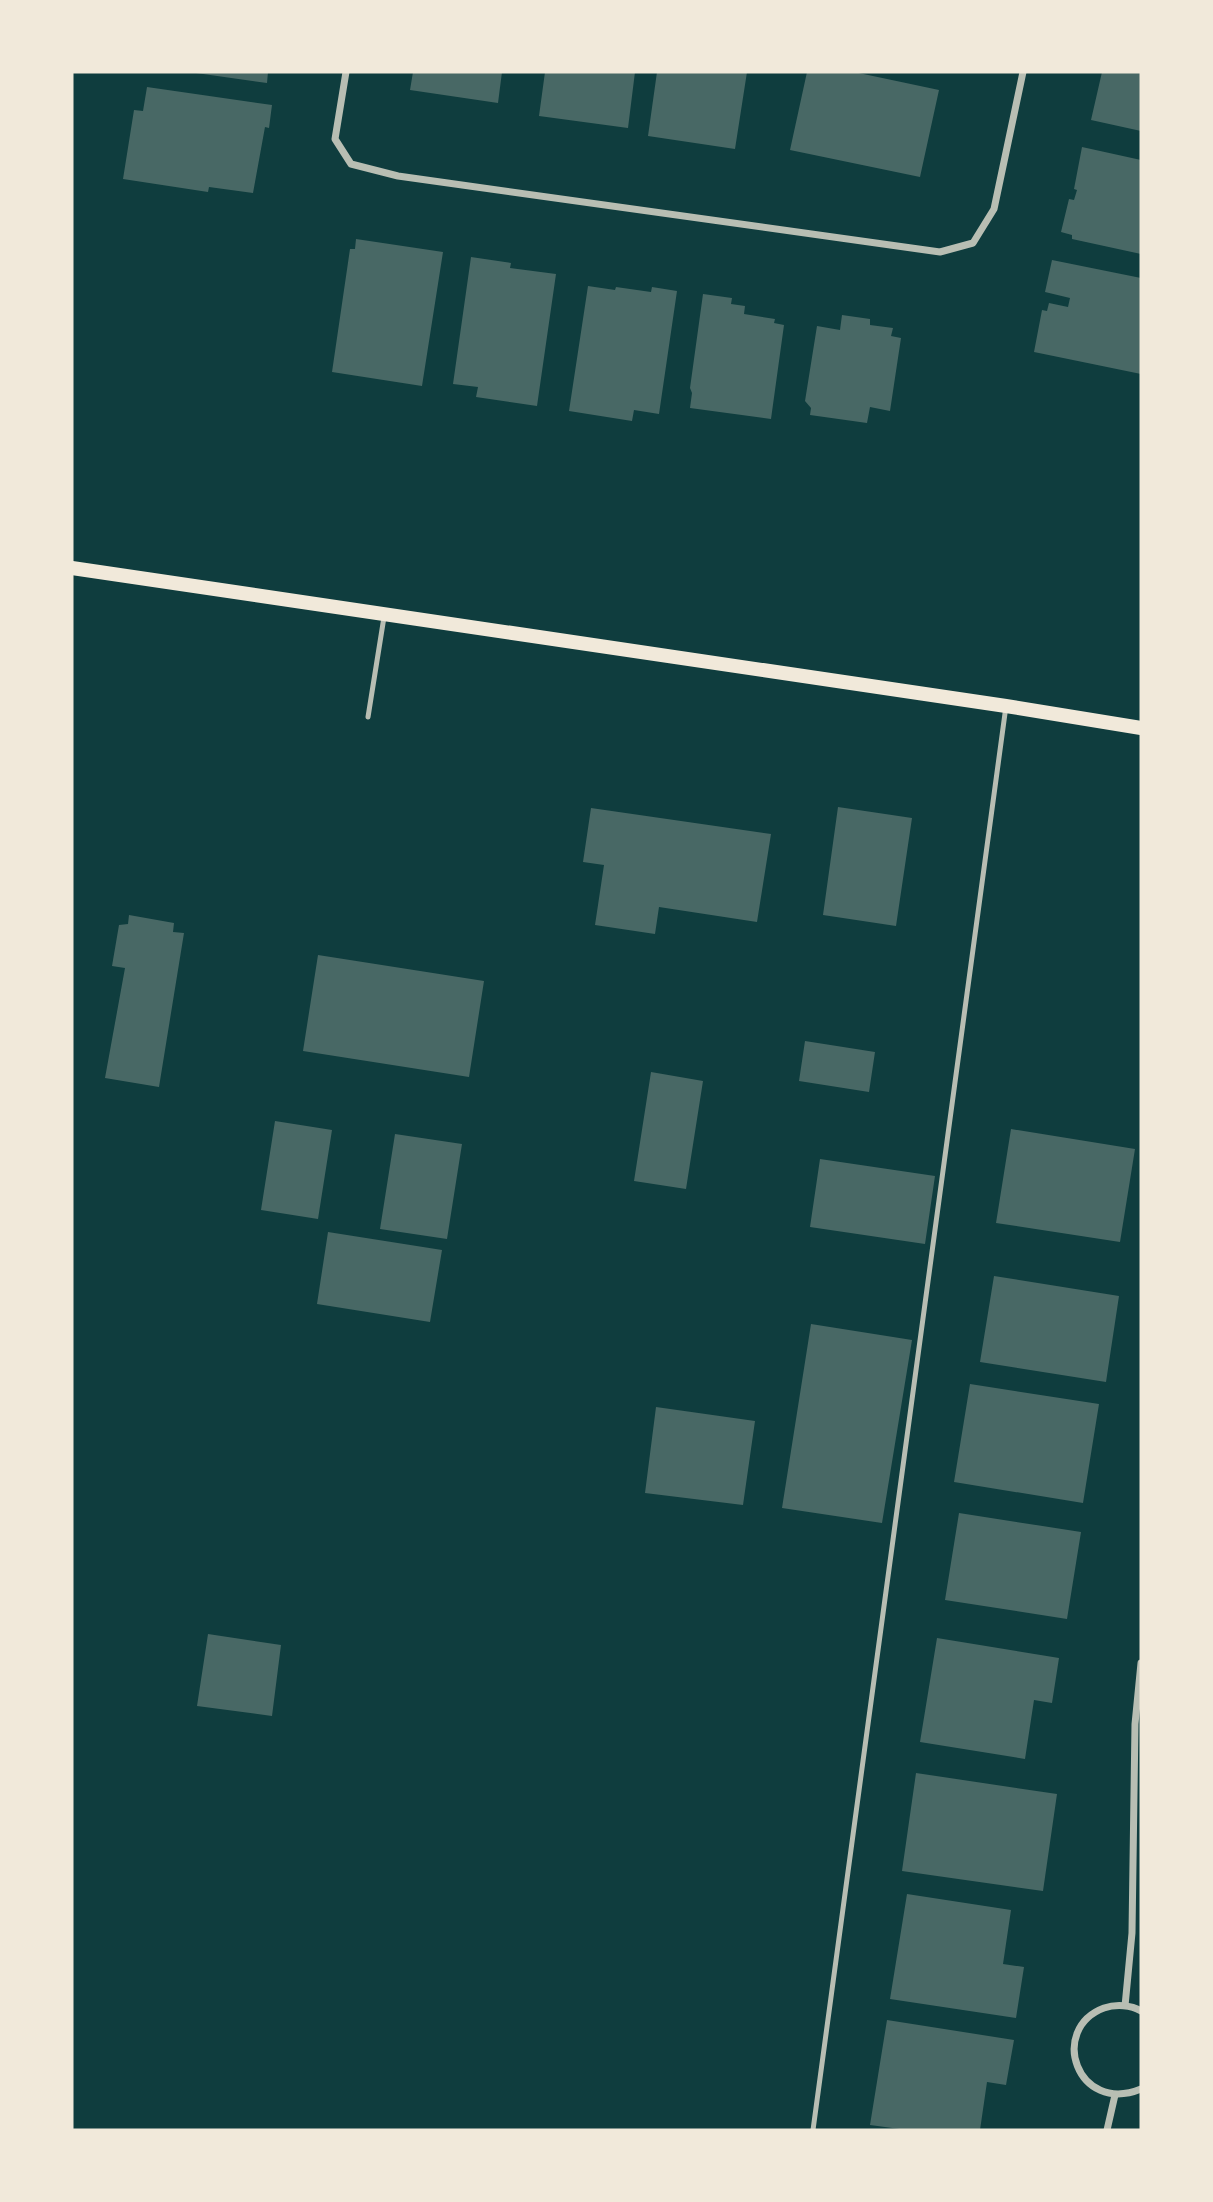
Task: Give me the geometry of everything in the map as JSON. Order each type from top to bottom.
[{"type":"main road","points":[[72,568],[1141,728]]},
{"type":"street","points":[[346,72],[335,139],[351,164],[398,176],[940,252],[973,243],[994,209],[1023,72]]},
{"type":"street","points":[[1125,2006],[1132,1933],[1135,1724],[1141,1663]]},
{"type":"street","points":[[1141,2011],[1125,2006],[1110,2006],[1097,2011],[1086,2020],[1074,2045],[1075,2060],[1080,2073],[1089,2084],[1115,2095],[1129,2094],[1141,2089]]},
{"type":"street","points":[[1107,2130],[1115,2095]]},
{"type":"lane","points":[[368,717],[385,614]]},
{"type":"lane","points":[[813,2130],[1006,706]]},
{"type":"building","points":[[196,72],[268,72],[267,83]]},
{"type":"building","points":[[413,72],[502,72],[498,103],[410,90]]},
{"type":"building","points":[[545,72],[635,72],[628,128],[539,116]]},
{"type":"building","points":[[657,72],[747,72],[735,149],[648,136]]},
{"type":"building","points":[[807,72],[854,72],[939,90],[920,177],[790,150]]},
{"type":"building","points":[[1102,72],[1141,72],[1141,131],[1091,120]]},
{"type":"building","points":[[147,87],[272,105],[269,128],[265,127],[253,193],[209,187],[208,192],[123,179],[134,110],[143,111]]},
{"type":"building","points":[[1082,147],[1141,160],[1141,254],[1072,239],[1072,235],[1061,232],[1069,199],[1074,200],[1077,190],[1074,189]]},
{"type":"building","points":[[356,239],[443,252],[422,386],[332,372],[350,249],[355,249]]},
{"type":"building","points":[[471,257],[511,263],[510,268],[556,274],[537,406],[476,397],[478,387],[453,384]]},
{"type":"building","points":[[1052,260],[1141,278],[1141,374],[1034,352],[1042,310],[1047,311],[1049,303],[1068,307],[1070,298],[1045,292]]},
{"type":"building","points":[[588,286],[651,292],[652,287],[677,291],[659,414],[634,410],[632,421],[569,411]]},
{"type":"building","points":[[703,294],[732,298],[731,304],[745,306],[744,314],[775,319],[774,323],[784,325],[771,419],[690,408],[690,388]]},
{"type":"building","points":[[842,315],[870,319],[870,325],[893,328],[891,336],[901,338],[890,411],[870,407],[867,423],[810,415],[811,408],[805,401],[817,326],[840,330]]},
{"type":"building","points":[[838,807],[912,818],[896,926],[823,915]]},
{"type":"building","points":[[591,808],[771,834],[757,922],[659,907],[655,934],[595,925],[604,865],[583,862]]},
{"type":"building","points":[[129,915],[174,923],[173,932],[184,933],[159,1087],[105,1078],[125,968],[112,966],[119,925],[128,924]]},
{"type":"building","points":[[318,955],[484,981],[469,1077],[303,1051]]},
{"type":"building","points":[[805,1041],[875,1052],[869,1092],[799,1081]]},
{"type":"building","points":[[651,1072],[703,1081],[686,1189],[634,1181]]},
{"type":"building","points":[[275,1121],[332,1130],[318,1219],[261,1210]]},
{"type":"building","points":[[1011,1129],[1135,1149],[1120,1242],[996,1223]]},
{"type":"building","points":[[395,1134],[462,1144],[447,1239],[380,1229]]},
{"type":"building","points":[[820,1159],[935,1176],[925,1244],[810,1227]]},
{"type":"building","points":[[328,1232],[442,1250],[430,1322],[317,1304]]},
{"type":"building","points":[[994,1276],[1119,1296],[1106,1382],[980,1362]]},
{"type":"building","points":[[811,1324],[912,1340],[882,1523],[782,1508]]},
{"type":"building","points":[[970,1384],[1099,1404],[1083,1503],[954,1482]]},
{"type":"building","points":[[656,1407],[755,1421],[743,1505],[645,1493]]},
{"type":"building","points":[[959,1513],[1081,1532],[1067,1619],[945,1600]]},
{"type":"building","points":[[208,1634],[281,1645],[272,1716],[197,1706]]},
{"type":"building","points":[[937,1638],[1059,1658],[1052,1703],[1034,1700],[1025,1759],[920,1742]]},
{"type":"building","points":[[916,1773],[1057,1794],[1043,1891],[902,1871]]},
{"type":"building","points":[[907,1894],[1011,1910],[1003,1964],[1024,1967],[1016,2018],[890,1999]]},
{"type":"building","points":[[887,2020],[1014,2040],[1006,2085],[987,2082],[980,2130],[907,2130],[870,2125]]}]
